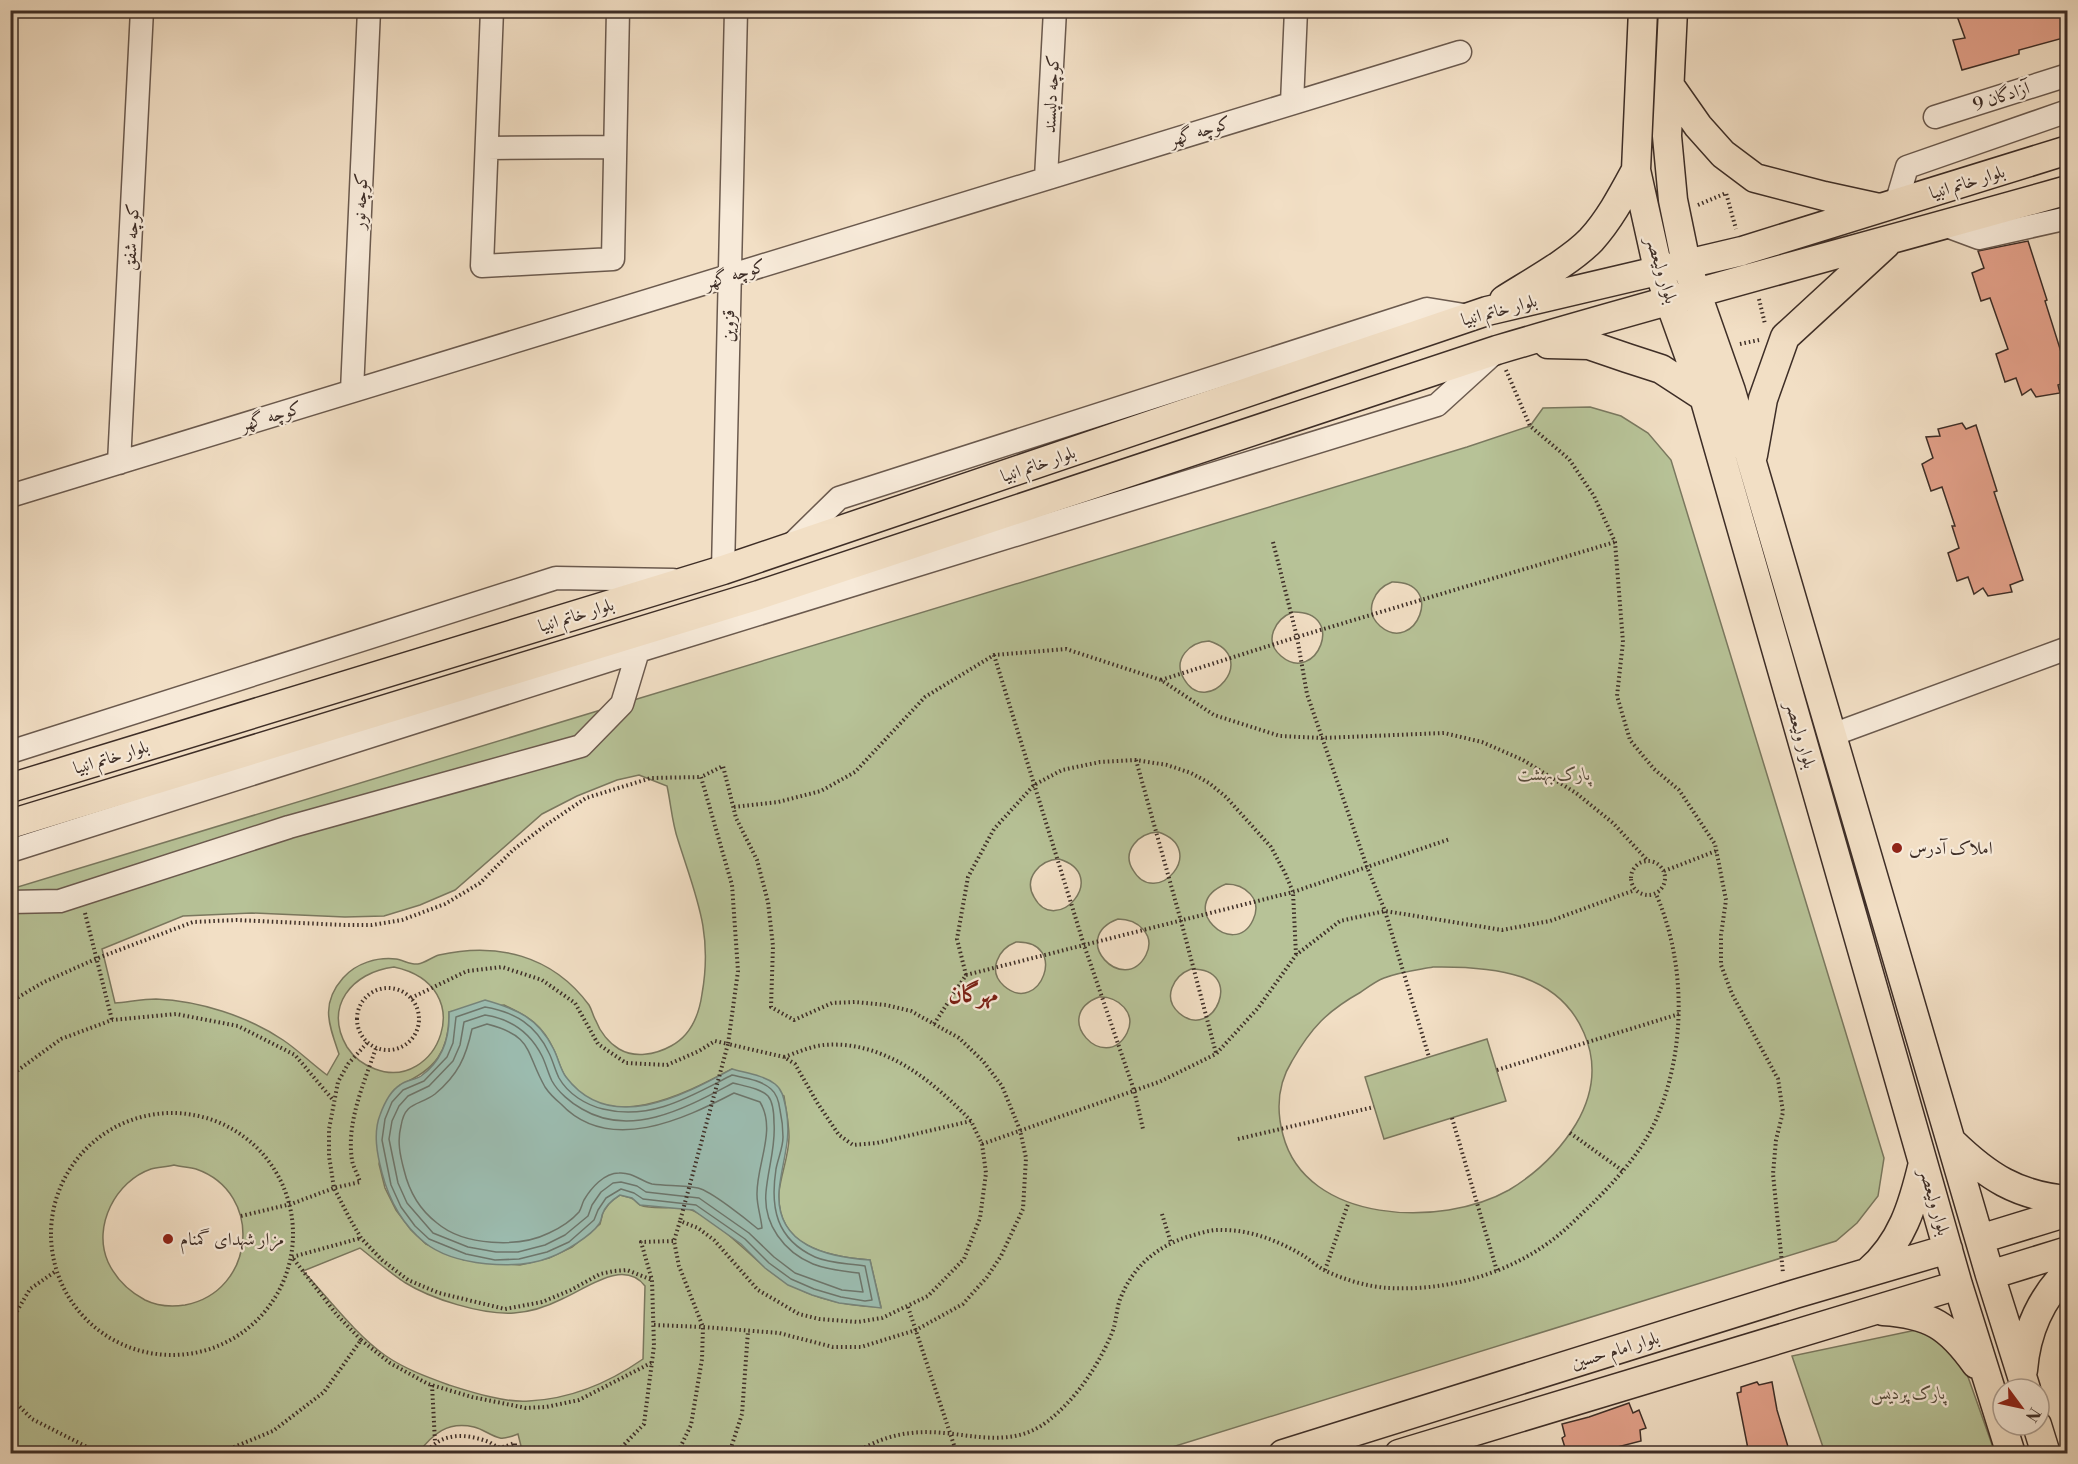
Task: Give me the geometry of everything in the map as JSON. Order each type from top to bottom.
[{"type":"main road","name":"بلوار ولیعصر","points":[[1643,10],[1636,170],[1658,269],[1683,297],[1731,392],[2022,1377]]},
{"type":"main road","name":"بلوار ولیعصر","points":[[1673,10],[1667,142],[1672,200],[1686,263],[1683,297],[1704,397],[1958,1285],[2011,1454]]},
{"type":"main road","points":[[1670,86],[1698,126],[1723,154],[1755,178],[1888,206]]},
{"type":"main road","points":[[1639,141],[1653,148],[1667,142]]},
{"type":"main road","name":"بلوار خاتم انبیا","points":[[10,788],[786,550],[1486,312],[1658,269],[1742,251],[2067,150]]},
{"type":"main road","points":[[1486,312],[1553,269],[1590,241],[1613,212],[1636,170]]},
{"type":"main road","name":"بلوار خاتم انبیا","points":[[10,825],[759,595],[1511,346],[1626,311],[1863,248],[2067,190]]},
{"type":"main road","points":[[1852,218],[1848,236],[1863,248]]},
{"type":"main road","points":[[1752,463],[1763,399],[1785,337],[1891,240]]},
{"type":"main road","points":[[1486,312],[1512,318],[1515,330],[1511,346],[1589,345],[1661,369],[1704,397]]},
{"type":"main road","points":[[1116,437],[1127,473]]},
{"type":"main road","points":[[1951,1142],[1983,1170],[2015,1189],[2067,1200]]},
{"type":"main road","points":[[1866,1273],[1883,1258],[1897,1238],[1910,1211],[1923,1161]]},
{"type":"main road","points":[[1980,1239],[2067,1212]]},
{"type":"main road","name":"بلوار امام حسین","points":[[1283,1454],[1785,1297],[1948,1249]]},
{"type":"main road","points":[[1990,1275],[2067,1251]]},
{"type":"main road","points":[[2024,1377],[2026,1348],[2035,1318],[2049,1292],[2067,1271]]},
{"type":"main road","name":"بلوار امام حسین","points":[[1399,1454],[1958,1285]]},
{"type":"main road","points":[[1872,1310],[1906,1313],[1934,1321],[1957,1338],[1988,1382]]},
{"type":"main road","points":[[2041,1437],[2046,1454]]},
{"type":"street","name":"کوچه شفق","points":[[119,463],[142,10]]},
{"type":"street","name":"کوچه نور","points":[[352,391],[369,10]]},
{"type":"street","points":[[492,10],[482,266],[613,259],[618,10]]},
{"type":"street","name":"قزوین","points":[[723,570],[736,10]]},
{"type":"street","name":"کوچه دلپسند","points":[[1047,178],[1055,10]]},
{"type":"street","points":[[1292,103],[1296,10]]},
{"type":"street","name":"کوچه گهر","points":[[10,496],[1460,52]]},
{"type":"street","name":"آزادگان 9","points":[[1935,117],[2067,75]]},
{"type":"street","points":[[1888,206],[1907,167],[2067,111]]},
{"type":"street","points":[[487,148],[615,147]]},
{"type":"street","points":[[1944,225],[1979,238],[2067,218]]},
{"type":"street","points":[[786,550],[839,498],[1427,309],[1486,312]]},
{"type":"street","points":[[10,851],[638,651],[1437,405],[1511,346]]},
{"type":"street","points":[[10,752],[556,578],[690,580]]},
{"type":"street","points":[[1832,735],[2067,648]]},
{"type":"street","points":[[10,902],[60,901],[289,827],[581,746],[622,704],[638,651]]},
{"type":"path","points":[[1511,346],[1530,426],[1569,459],[1594,496],[1615,542],[1623,642],[1617,696],[1630,740],[1654,769],[1679,790],[1715,844],[1726,900],[1721,935],[1721,965],[1732,994],[1778,1078],[1783,1112],[1776,1140],[1773,1174],[1785,1297]]},
{"type":"path","points":[[1273,542],[1297,637],[1307,694],[1367,867],[1385,911],[1429,1057]]},
{"type":"path","points":[[1161,680],[1615,542]]},
{"type":"path","points":[[734,807],[778,802],[821,791],[855,772],[925,697],[994,656],[1066,649],[1161,680],[1214,715],[1280,736],[1322,738],[1444,733],[1482,742],[1522,760],[1576,793],[1613,823],[1648,861],[1658,864],[1664,871],[1664,886],[1656,894],[1645,896],[1635,890],[1631,874],[1638,865],[1648,861]]},
{"type":"path","points":[[994,656],[1084,945],[1134,1090],[1143,1129]]},
{"type":"path","points":[[1136,760],[1216,1054]]},
{"type":"path","points":[[966,975],[957,939],[968,877],[994,829],[1034,785],[1062,770],[1100,762],[1136,760],[1167,765],[1191,773],[1209,783],[1226,797],[1271,847],[1293,892],[1296,955]]},
{"type":"path","points":[[10,1002],[44,982],[98,958],[193,922],[236,920],[372,925],[402,920],[445,903],[480,883],[513,850],[586,798],[651,778],[701,777],[723,766],[736,818],[757,860],[768,902],[773,946],[771,1007],[794,1020],[832,1003],[855,1002],[886,1005],[910,1011],[959,1038],[983,1061],[1002,1086],[1020,1130],[1026,1158],[1023,1209],[1001,1256],[987,1278],[963,1304],[916,1330],[861,1347],[832,1347],[779,1333],[654,1326]]},
{"type":"path","points":[[677,1454],[691,1425],[702,1359],[703,1327],[679,1266],[674,1241],[728,1044],[738,971],[732,885],[701,777]]},
{"type":"path","points":[[934,1024],[966,975],[1293,892],[1450,838]]},
{"type":"path","points":[[1664,871],[1716,851]]},
{"type":"path","points":[[982,1144],[1160,1082],[1216,1054],[1257,1008],[1296,955],[1340,921],[1385,911],[1502,930],[1550,921],[1635,890]]},
{"type":"path","points":[[80,894],[112,1020]]},
{"type":"path","points":[[854,1454],[883,1439],[912,1433],[951,1434],[992,1439],[1026,1434],[1045,1423],[1066,1406],[1098,1364],[1114,1328],[1120,1298],[1132,1275],[1148,1257],[1171,1243],[1220,1229],[1246,1232],[1277,1242],[1325,1270],[1351,1280],[1386,1288],[1435,1287],[1456,1283],[1497,1271],[1527,1257],[1552,1240],[1602,1195],[1624,1171],[1660,1113],[1672,1075],[1679,1014],[1675,966],[1668,928],[1656,894]]},
{"type":"path","points":[[411,998],[467,970],[502,967],[542,980],[575,1003],[598,1044],[626,1063],[667,1065],[699,1052],[715,1041],[784,1057],[795,1064],[839,1136],[853,1145],[877,1143],[971,1121]]},
{"type":"path","points":[[394,988],[411,998],[417,1007],[418,1028],[406,1045],[386,1051],[367,1043],[357,1026],[359,1005],[365,997],[374,991],[394,988]]},
{"type":"path","points":[[10,1076],[60,1040],[112,1020],[176,1014],[238,1026],[295,1055],[334,1100]]},
{"type":"path","points":[[1497,1070],[1679,1014]]},
{"type":"path","points":[[367,1043],[348,1064],[338,1082],[329,1128],[329,1156],[334,1188],[361,1238],[382,1260],[408,1280],[439,1293],[460,1300],[506,1309],[542,1302],[615,1270],[627,1270],[652,1280]]},
{"type":"path","points":[[680,1221],[698,1228],[714,1240],[758,1290],[799,1314],[819,1319],[858,1322],[882,1318],[928,1296],[963,1259],[980,1218],[986,1173],[982,1144],[971,1121],[945,1094],[919,1074],[889,1057],[858,1046],[823,1045],[784,1057]]},
{"type":"path","points":[[241,1216],[291,1204],[334,1188],[360,1182],[352,1162],[352,1129],[376,1048]]},
{"type":"path","points":[[1238,1139],[1374,1107]]},
{"type":"path","points":[[178,1112],[216,1120],[242,1134],[250,1139],[275,1168],[291,1204],[294,1230],[292,1257],[284,1282],[265,1313],[237,1338],[203,1352],[166,1356],[130,1348],[97,1331],[72,1304],[56,1271],[50,1232],[57,1194],[76,1160],[104,1133],[139,1116],[178,1112]]},
{"type":"path","points":[[1452,1118],[1497,1271]]},
{"type":"path","points":[[1570,1133],[1624,1171]]},
{"type":"path","points":[[1325,1270],[1348,1204]]},
{"type":"path","points":[[1162,1214],[1171,1243]]},
{"type":"path","points":[[292,1257],[361,1238]]},
{"type":"path","points":[[615,1454],[644,1424],[652,1363],[654,1326],[652,1280],[641,1242],[674,1241]]},
{"type":"path","points":[[292,1257],[337,1315],[361,1340],[390,1364],[432,1385],[501,1404],[526,1408],[546,1407],[579,1400],[652,1363]]},
{"type":"path","points":[[10,1323],[30,1289],[56,1271]]},
{"type":"path","points":[[908,1307],[957,1454]]},
{"type":"path","points":[[729,1454],[742,1414],[748,1331]]},
{"type":"path","points":[[217,1454],[273,1431],[324,1392],[361,1340]]},
{"type":"path","points":[[432,1385],[435,1442]]},
{"type":"path","points":[[10,1397],[32,1419],[89,1448],[116,1454]]},
{"type":"path","points":[[425,1454],[435,1442],[444,1437],[468,1436],[499,1448],[515,1443],[515,1454]]},
{"type":"green space","name":"پارک بهشت","points":[[1590,407],[1621,416],[1648,433],[1671,460],[1884,1158],[1878,1196],[1857,1223],[1836,1241],[1153,1453],[523,1454],[518,1434],[500,1438],[477,1428],[456,1426],[435,1435],[418,1453],[11,1454],[11,889],[1467,447],[1530,426],[1543,408]],"holes":[[[1392,582],[1409,585],[1418,593],[1422,603],[1420,615],[1414,625],[1404,632],[1393,633],[1380,626],[1372,614],[1376,595]],[[1293,612],[1310,615],[1319,623],[1323,633],[1321,645],[1315,655],[1305,662],[1294,663],[1281,656],[1273,644],[1272,637],[1277,625]],[[1209,641],[1224,649],[1230,659],[1230,671],[1225,681],[1216,689],[1205,692],[1194,690],[1184,679],[1180,665],[1182,658],[1190,648]],[[639,775],[667,786],[676,834],[701,915],[705,952],[705,972],[699,1010],[688,1031],[678,1042],[658,1052],[645,1054],[625,1052],[612,1044],[602,1033],[589,1005],[558,974],[522,956],[482,950],[439,955],[418,964],[396,959],[374,960],[354,968],[343,978],[331,997],[330,1024],[339,1054],[327,1075],[269,1031],[222,1011],[173,1000],[146,999],[115,1003],[102,949],[183,916],[252,913],[345,917],[384,916],[420,905],[455,890],[542,814],[577,796],[617,780]],[[1158,832],[1173,840],[1179,851],[1179,862],[1174,872],[1165,880],[1154,883],[1143,881],[1133,870],[1129,856],[1139,839]],[[1059,859],[1074,867],[1081,877],[1080,889],[1075,899],[1066,907],[1055,911],[1044,908],[1034,897],[1031,890],[1032,877],[1040,866]],[[1226,884],[1246,890],[1254,899],[1256,906],[1253,920],[1244,931],[1233,935],[1222,932],[1213,925],[1207,915],[1206,904],[1211,893]],[[1118,919],[1138,925],[1149,941],[1146,955],[1136,966],[1125,970],[1114,967],[1105,960],[1099,950],[1098,939],[1104,928]],[[1016,942],[1032,945],[1042,952],[1045,963],[1044,975],[1038,985],[1029,992],[1017,993],[1004,986],[996,974],[1000,955]],[[394,967],[421,978],[437,994],[443,1014],[441,1034],[431,1052],[416,1066],[397,1072],[375,1069],[356,1058],[347,1047],[340,1032],[338,1018],[340,1005],[354,984],[379,970]],[[1433,967],[1455,967],[1500,971],[1521,977],[1540,985],[1558,997],[1572,1013],[1584,1033],[1591,1057],[1592,1080],[1582,1113],[1555,1153],[1509,1190],[1481,1202],[1449,1210],[1414,1213],[1380,1210],[1347,1202],[1319,1186],[1297,1164],[1283,1135],[1279,1116],[1279,1097],[1287,1070],[1306,1039],[1329,1013],[1378,981],[1396,974]],[[1191,969],[1208,972],[1217,980],[1221,990],[1219,1002],[1213,1012],[1203,1019],[1192,1020],[1179,1013],[1171,1001],[1175,982]],[[1099,997],[1113,999],[1119,1003],[1124,1007],[1130,1019],[1127,1033],[1117,1044],[1106,1048],[1095,1045],[1086,1038],[1080,1028],[1079,1017],[1085,1006]],[[504,1005],[528,1018],[545,1034],[565,1076],[581,1094],[601,1104],[622,1107],[645,1105],[691,1089],[732,1069],[784,1096],[789,1144],[779,1192],[780,1211],[786,1225],[795,1237],[822,1252],[870,1260],[881,1307],[850,1305],[806,1292],[778,1277],[704,1216],[682,1208],[646,1207],[634,1199],[620,1195],[610,1202],[603,1212],[600,1224],[572,1247],[549,1258],[520,1265],[464,1260],[426,1244],[411,1230],[396,1210],[385,1188],[379,1164],[400,1085],[431,1066],[438,1058],[447,1038],[449,1012]],[[174,1165],[196,1169],[218,1181],[233,1199],[241,1219],[243,1241],[237,1263],[226,1282],[208,1296],[185,1305],[154,1304],[133,1293],[115,1274],[104,1248],[103,1234],[110,1206],[127,1184],[138,1175],[151,1169]],[[360,1248],[404,1282],[428,1294],[472,1309],[501,1313],[539,1308],[615,1275],[636,1278],[645,1286],[643,1359],[589,1388],[544,1400],[499,1399],[449,1385],[416,1372],[386,1356],[364,1338],[303,1271]]]},
{"type":"green space","points":[[1487,1039],[1506,1101],[1384,1139],[1365,1077]]},
{"type":"green space","name":"پارک پردیس","points":[[1916,1330],[1939,1338],[1962,1360],[1995,1453],[1825,1453],[1792,1356]]},
{"type":"water","points":[[485,1000],[517,1011],[541,1029],[566,1077],[584,1094],[603,1104],[625,1107],[647,1105],[691,1090],[732,1069],[760,1076],[775,1084],[783,1095],[788,1120],[779,1191],[780,1210],[786,1225],[807,1245],[837,1256],[870,1260],[881,1308],[839,1303],[788,1285],[765,1268],[741,1244],[693,1210],[640,1205],[632,1198],[620,1195],[607,1206],[599,1223],[590,1234],[563,1251],[537,1261],[504,1265],[468,1261],[436,1250],[424,1242],[397,1211],[388,1193],[377,1151],[378,1122],[385,1102],[393,1091],[402,1083],[421,1076],[440,1056],[448,1031],[449,1012]]},
{"type":"building","points":[[1981,10],[2067,10],[2067,37],[2019,50],[2019,54],[1962,70],[1953,40],[1965,38],[1957,16]]},
{"type":"building","points":[[2028,241],[2067,371],[2067,382],[2058,385],[2060,393],[2036,397],[2031,389],[2022,395],[2016,378],[2005,382],[1996,354],[2008,349],[1990,298],[1981,301],[1972,273],[1984,268],[1978,251]]},
{"type":"building","points":[[1962,423],[1966,429],[1976,425],[1997,491],[1994,492],[2023,580],[2010,585],[2012,592],[1988,596],[1983,588],[1974,594],[1968,577],[1957,581],[1948,553],[1959,548],[1952,526],[1955,526],[1942,487],[1931,491],[1922,464],[1933,458],[1926,437],[1940,436],[1938,429]]},
{"type":"building","points":[[1757,1382],[1759,1385],[1772,1382],[1777,1410],[1789,1450],[1780,1454],[1749,1454],[1737,1393],[1741,1392],[1741,1387]]},
{"type":"building","points":[[1629,1403],[1633,1413],[1639,1410],[1646,1428],[1640,1430],[1641,1441],[1590,1454],[1567,1454],[1562,1438],[1565,1436],[1562,1424]]},
{"type":"place","name":"املاک آدرس","points":[[1897,848]]},
{"type":"place","name":"مزار شهدای گمنام","points":[[168,1239]]},
{"type":"district","name":"مهرگان","points":[[973,994]]}]
